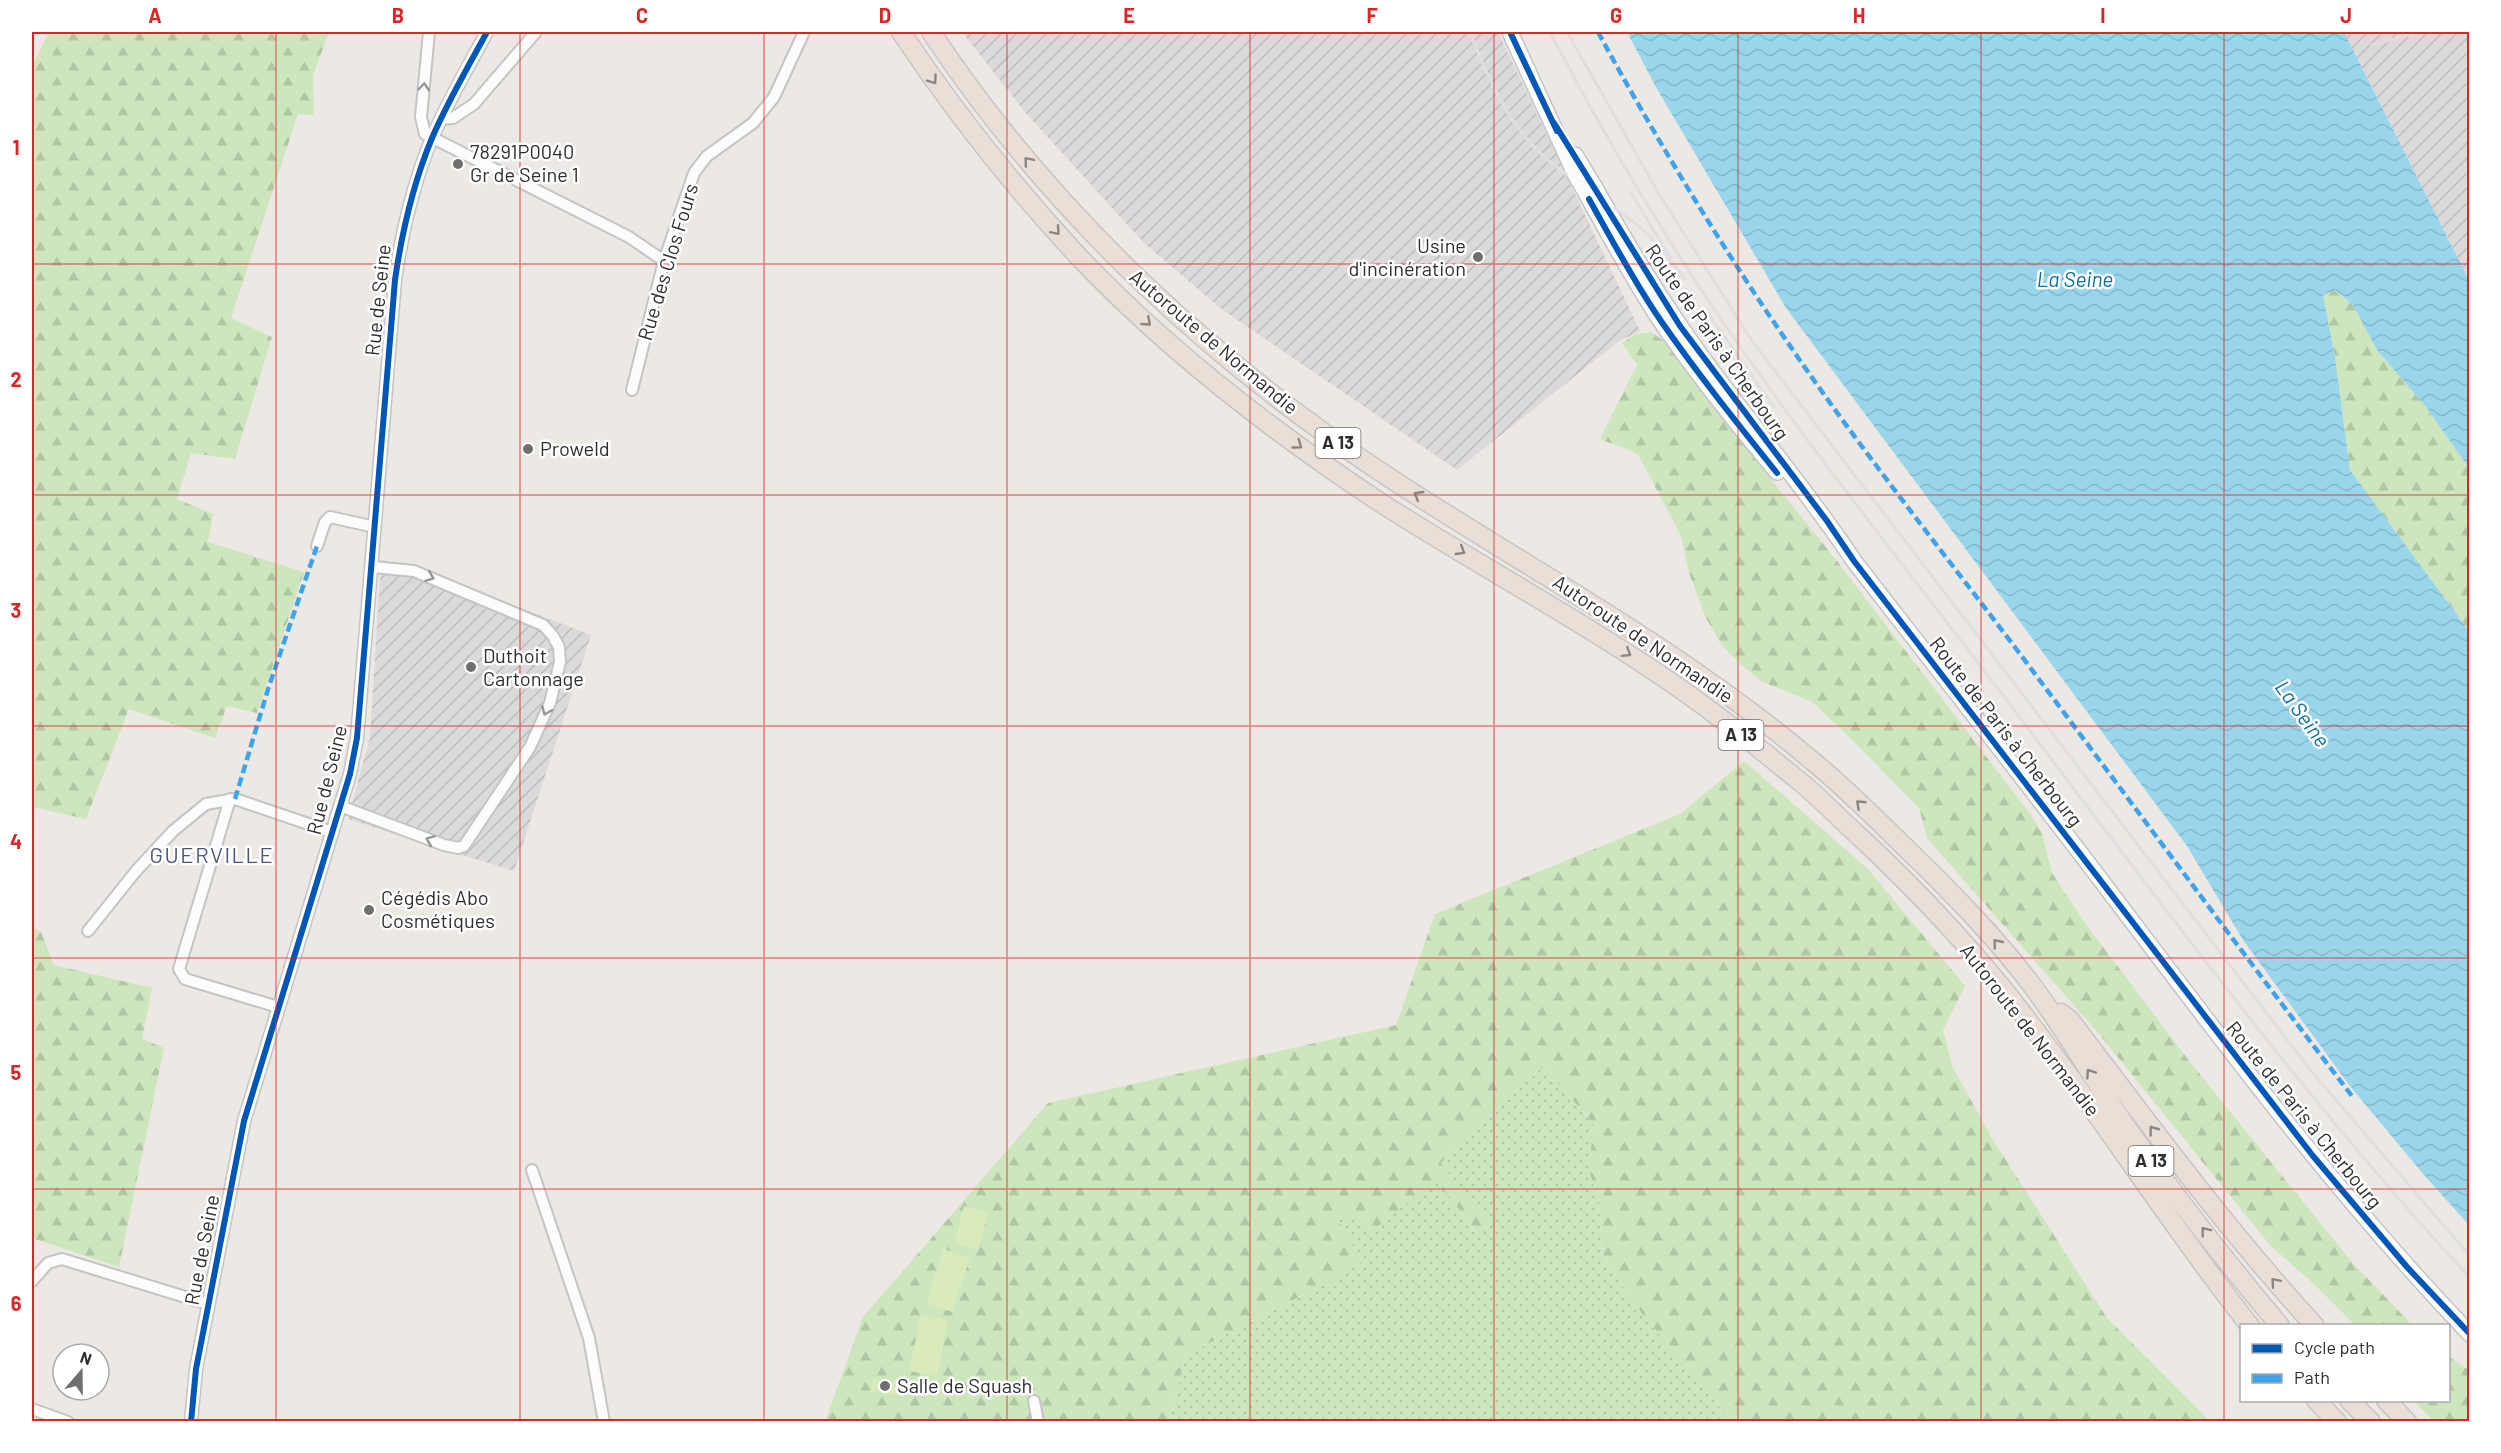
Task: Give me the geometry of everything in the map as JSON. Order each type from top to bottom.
[{"type":"highway","name":"Autoroute de Normandie","points":[[901,32],[937,86],[978,138],[1077,254],[1104,282],[1222,387],[1301,447],[1380,502],[1560,610],[1649,667],[1727,723],[1809,789],[1888,864],[1957,935],[2024,1016],[2248,1324]]},
{"type":"highway","name":"Autoroute de Normandie","points":[[930,32],[996,123],[1094,236],[1123,265],[1237,366],[1315,426],[1398,484],[1657,644],[1782,736],[1818,765],[1881,824],[1972,914],[2034,988],[2130,1132],[2278,1324]]},
{"type":"highway","points":[[2034,988],[2070,1020],[2198,1190],[2313,1324]]},
{"type":"highway","points":[[2317,1402],[2337,1422]]},
{"type":"highway","points":[[2350,1402],[2371,1422]]},
{"type":"highway","points":[[2387,1402],[2407,1422]]},
{"type":"main road","name":"Route de Paris à Cherbourg","points":[[1510,32],[1554,123],[1656,313],[1718,399],[1795,495],[1854,561]]},
{"type":"main road","name":"Route de Paris à Cherbourg","points":[[1554,123],[1575,174],[1606,207],[1680,326],[1827,521],[1854,561],[2306,1147],[2407,1267],[2469,1334]]},
{"type":"street","points":[[429,32],[421,117],[425,134],[629,237],[664,261]]},
{"type":"street","name":"Rue de Seine","points":[[191,1422],[196,1369],[244,1121],[340,806],[357,738],[400,240],[433,137],[487,32]]},
{"type":"street","points":[[441,119],[453,118],[474,104],[536,32]]},
{"type":"street","name":"Rue des Clos Fours","points":[[632,390],[664,261],[694,173],[707,156],[753,123],[774,97],[804,32]]},
{"type":"street","points":[[317,546],[325,522],[330,516],[375,527]]},
{"type":"street","points":[[340,806],[444,845],[458,848],[464,846],[530,747],[550,703],[560,663],[559,647],[543,625],[414,571],[373,567]]},
{"type":"street","points":[[88,931],[136,871],[173,831],[206,804],[230,799],[246,802],[332,832]]},
{"type":"street","points":[[230,799],[179,969],[185,979],[278,1007]]},
{"type":"street","points":[[532,1170],[589,1338],[604,1422]]},
{"type":"street","points":[[32,1281],[48,1263],[62,1259],[208,1304]]},
{"type":"street","points":[[184,1422],[196,1369]]},
{"type":"street","points":[[1034,1401],[1038,1422]]},
{"type":"street","points":[[32,1409],[68,1422]]},
{"type":"shaded area","points":[[962,32],[1498,32],[1640,331],[1619,341],[1457,470],[1220,308],[1144,243],[1024,111]]},
{"type":"shaded area","points":[[2344,32],[2469,32],[2469,280],[2366,75]]},
{"type":"shaded area","points":[[381,560],[415,567],[591,635],[514,871],[348,819],[370,737]]},
{"type":"green space","points":[[49,32],[329,32],[313,75],[314,115],[298,114],[231,318],[272,337],[235,459],[191,453],[177,499],[213,514],[208,542],[304,572],[257,713],[227,706],[215,738],[129,709],[86,819],[33,807],[32,811],[32,67]]},
{"type":"green space","points":[[2334,290],[2353,305],[2377,350],[2426,407],[2469,468],[2469,631],[2350,470],[2335,357],[2323,295]]},
{"type":"green space","points":[[1651,332],[1667,343],[2031,815],[2042,833],[2052,873],[2085,923],[2190,1062],[2351,1261],[2411,1324],[2354,1324],[2270,1245],[2099,1034],[1927,838],[1919,808],[1812,702],[1763,682],[1723,647],[1706,618],[1689,573],[1681,536],[1639,456],[1600,439],[1637,365],[1622,343],[1636,334]]},
{"type":"green space","points":[[1744,761],[1868,869],[1965,986],[1943,1030],[1952,1066],[1993,1140],[2107,1318],[2210,1421],[1731,1421],[1635,1305],[1602,1253],[1599,1201],[1589,1171],[1593,1124],[1544,1066],[1461,1141],[1441,1163],[1490,1226],[1478,1234],[1436,1180],[1372,1231],[1356,1213],[1338,1220],[1363,1262],[1186,1355],[1169,1421],[825,1422],[863,1317],[1048,1103],[1396,1025],[1435,914],[1680,814]]},
{"type":"green space","points":[[32,927],[41,932],[54,965],[152,988],[142,1039],[164,1048],[119,1267],[32,1238]]},
{"type":"green space","points":[[1544,1066],[1593,1124],[1589,1171],[1599,1201],[1602,1254],[1635,1305],[1731,1421],[1169,1422],[1186,1355],[1323,1285],[1362,1262],[1338,1220],[1356,1213],[1372,1231],[1436,1179],[1477,1234],[1489,1227],[1441,1163],[1461,1141]]},
{"type":"green space","points":[[964,1206],[988,1212],[978,1250],[954,1243]]},
{"type":"green space","points":[[944,1249],[970,1258],[952,1312],[926,1303]]},
{"type":"green space","points":[[921,1315],[948,1320],[937,1376],[909,1371]]},
{"type":"green space","points":[[2450,1358],[2469,1370],[2469,1421],[2433,1421],[2415,1402],[2450,1402]]},
{"type":"green space","name":"Salle de Squash","points":[[873,1378],[900,1381],[897,1395],[871,1391]]},
{"type":"water","name":"La Seine","points":[[1627,32],[2344,32],[2469,280],[2469,468],[2426,407],[2377,350],[2353,305],[2335,290],[2323,295],[2335,357],[2350,470],[2469,631],[2469,1225],[2350,1086],[2243,940],[2187,846],[1786,308],[1657,89]]},
{"type":"railway","points":[[1470,32],[1496,92],[1523,135],[1546,159],[1643,230],[1660,247],[1685,279]]},
{"type":"railway","points":[[1550,32],[1583,94],[1672,245],[1727,328],[1803,435],[2229,992],[2346,1137],[2470,1278]]},
{"type":"railway","points":[[1567,32],[1659,194],[1752,341],[2311,1071],[2470,1256]]},
{"type":"railway","points":[[2372,45],[2419,32]]},
{"type":"railway","points":[[1631,193],[1670,257]]},
{"type":"railway","points":[[1707,312],[1774,407]]},
{"type":"marked path","points":[[1598,32],[1712,227],[1813,380],[2352,1096]]},
{"type":"marked path","points":[[235,799],[269,686],[317,546]]},
{"type":"cycle path","points":[[191,1422],[196,1369],[244,1121],[350,774],[357,738],[395,280],[401,244],[414,190],[432,138],[451,97],[487,32]]},
{"type":"cycle path","points":[[1510,32],[1557,131]]},
{"type":"cycle path","points":[[1554,123],[1680,326],[1827,521],[1854,561],[2313,1156],[2407,1267],[2470,1334]]},
{"type":"cycle path","points":[[1589,199],[1632,276],[1661,321],[1777,473]]},
{"type":"place","name":"78291P0040 Gr de Seine 1","points":[[458,164]]},
{"type":"place","name":"Usine d'incinération","points":[[1478,257]]},
{"type":"place","name":"Proweld","points":[[528,449]]},
{"type":"place","name":"Duthoit Cartonnage","points":[[471,667]]},
{"type":"place","name":"Cégédis Abo Cosmétiques","points":[[369,910]]},
{"type":"place","name":"Salle de Squash","points":[[885,1386]]},
{"type":"district","name":"GUERVILLE","points":[[212,855]]}]
